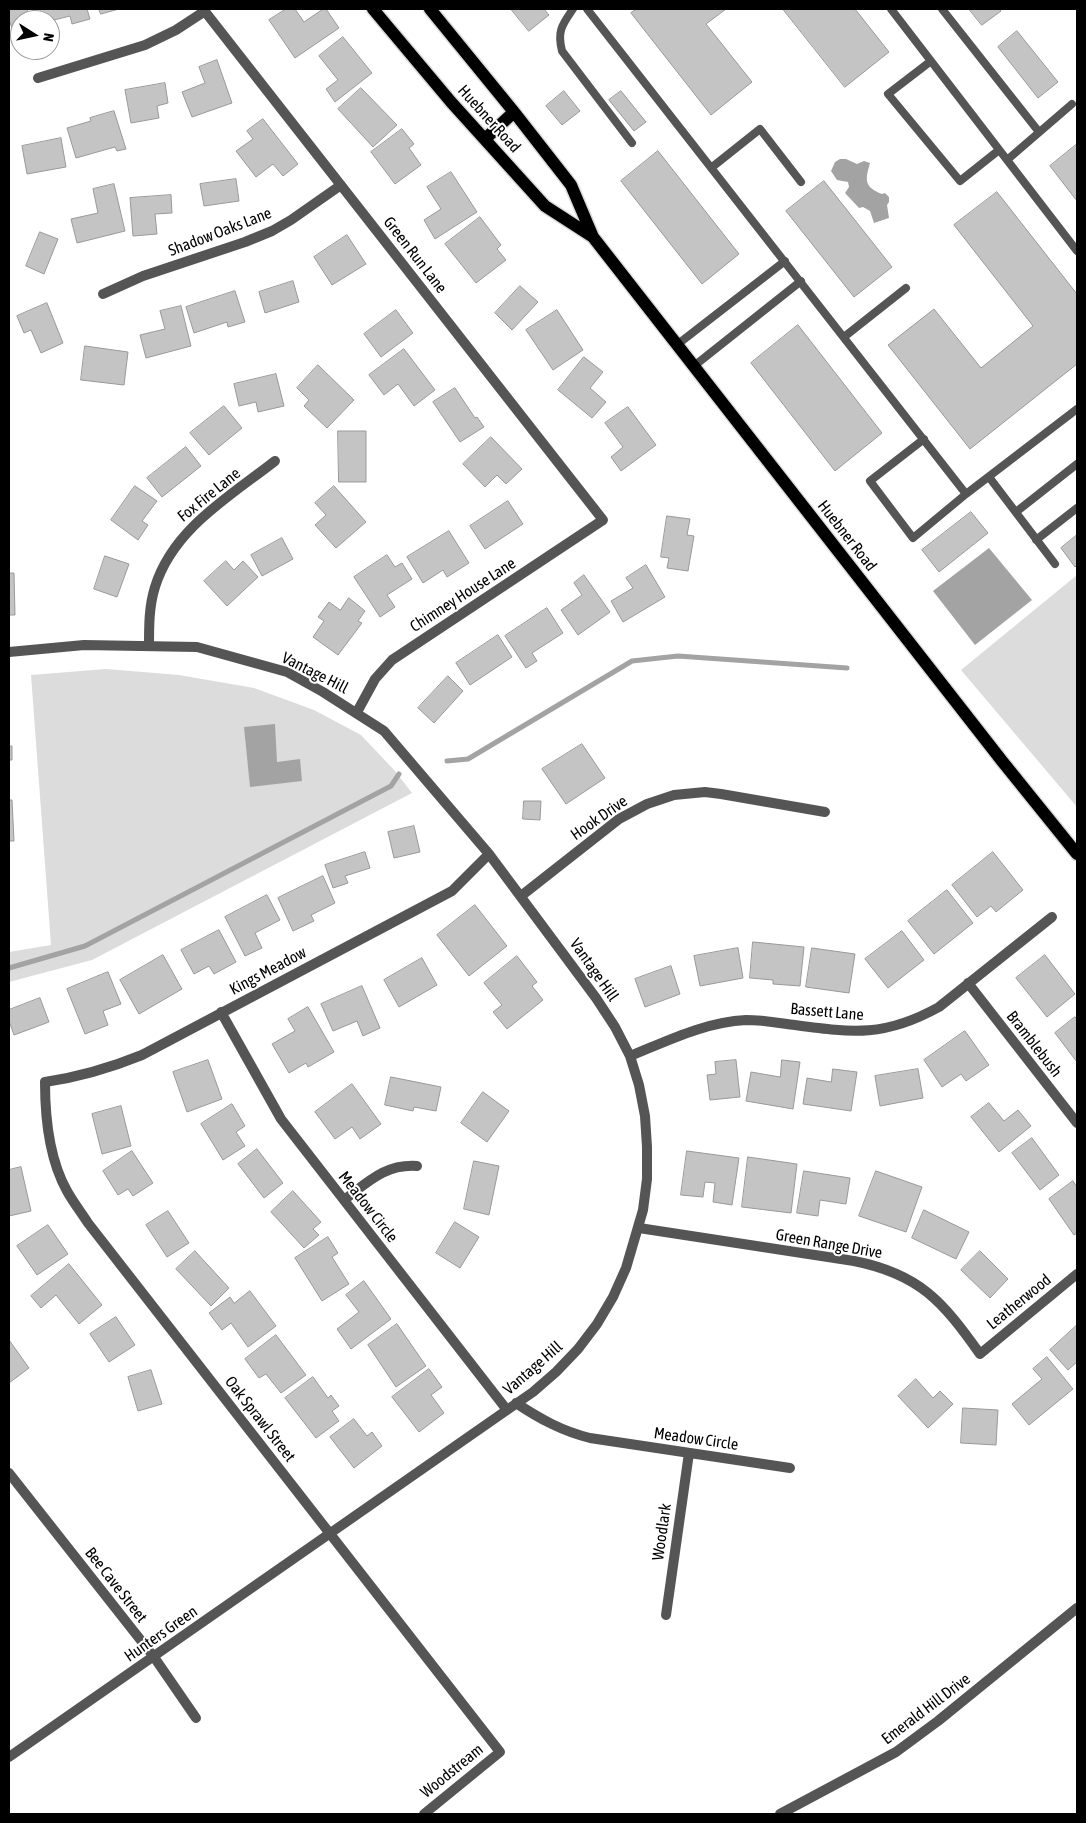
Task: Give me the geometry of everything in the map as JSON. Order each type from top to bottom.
[{"type":"main road","name":"Huebner Road","points":[[373,9],[451,102],[545,206],[593,237]]},
{"type":"main road","name":"Huebner Road","points":[[430,9],[571,185],[593,237],[996,754],[1077,854]]},
{"type":"main road","points":[[485,140],[514,112]]},
{"type":"street","points":[[38,78],[146,45],[176,30],[204,10]]},
{"type":"street","name":"Green Run Lane","points":[[204,10],[603,520]]},
{"type":"street","name":"Shadow Oaks Lane","points":[[103,294],[143,276],[272,231],[341,185]]},
{"type":"street","name":"Fox Fire Lane","points":[[149,645],[150,615],[155,587],[166,560],[176,545],[203,517],[275,461]]},
{"type":"street","name":"Chimney House Lane","points":[[356,712],[375,679],[392,660],[603,520]]},
{"type":"street","name":"Vantage Hill","points":[[9,652],[84,645],[197,647],[287,672],[356,712],[384,731],[489,854],[596,998],[615,1027],[630,1056],[645,1116],[647,1179],[639,1228],[626,1268],[613,1297],[597,1324],[578,1349],[533,1392],[330,1534]]},
{"type":"street","name":"Hook Drive","points":[[521,896],[619,818],[647,804],[674,794],[705,792],[825,812]]},
{"type":"street","name":"Kings Meadow","points":[[45,1082],[94,1072],[142,1055],[452,890],[489,854]]},
{"type":"street","name":"Bassett Lane","points":[[630,1056],[698,1030],[746,1020],[762,1020],[846,1032],[862,1032],[894,1027],[925,1015],[939,1007],[1052,917]]},
{"type":"street","name":"Bramblebush","points":[[968,983],[1077,1123]]},
{"type":"street","name":"Meadow Circle","points":[[222,1012],[281,1119],[507,1410]]},
{"type":"street","name":"Oak Sprawl Street","points":[[45,1082],[47,1124],[58,1169],[66,1190],[88,1223],[500,1752]]},
{"type":"street","points":[[344,1200],[384,1171],[403,1165],[417,1166]]},
{"type":"street","name":"Green Range Drive","points":[[639,1228],[854,1261],[887,1270],[902,1276],[931,1295],[955,1319],[980,1354]]},
{"type":"street","name":"Leatherwood","points":[[980,1354],[1077,1274]]},
{"type":"street","name":"Meadow Circle","points":[[516,1404],[544,1421],[574,1434],[590,1438],[790,1468]]},
{"type":"street","name":"Woodlark","points":[[666,1614],[689,1453]]},
{"type":"street","name":"Bee Cave Street","points":[[9,1473],[154,1657],[196,1718]]},
{"type":"street","name":"Hunters Green","points":[[9,1757],[330,1534]]},
{"type":"street","name":"Emerald Hill Drive","points":[[780,1814],[896,1752],[938,1722],[1077,1608]]},
{"type":"street","name":"Woodstream","points":[[424,1814],[500,1752]]},
{"type":"lane","points":[[573,9],[562,26],[559,38],[562,51],[632,144]]},
{"type":"lane","points":[[586,9],[966,494]]},
{"type":"lane","points":[[902,9],[893,12],[1077,251]]},
{"type":"lane","points":[[942,9],[1039,132]]},
{"type":"lane","points":[[931,61],[888,94],[960,181],[999,150]]},
{"type":"lane","points":[[1007,160],[1072,104]]},
{"type":"lane","points":[[711,168],[760,129],[801,182]]},
{"type":"lane","points":[[678,344],[785,261]]},
{"type":"lane","points":[[694,366],[801,281]]},
{"type":"lane","points":[[844,337],[906,288]]},
{"type":"lane","points":[[924,439],[870,482],[913,538],[966,494],[1077,408]]},
{"type":"lane","points":[[1016,512],[1077,464]]},
{"type":"lane","points":[[989,477],[1055,564]]},
{"type":"lane","points":[[1036,540],[1077,508]]},
{"type":"shaded area","points":[[840,159],[846,159],[857,164],[864,161],[870,163],[867,182],[872,189],[882,194],[885,193],[889,197],[887,205],[889,218],[874,223],[870,211],[863,207],[859,208],[845,193],[849,187],[848,182],[837,180],[831,171],[835,162]]},
{"type":"shaded area","points":[[989,548],[1032,600],[975,645],[933,591]]},
{"type":"shaded area","points":[[1077,575],[1077,807],[961,670]]},
{"type":"shaded area","points":[[106,669],[179,675],[254,688],[314,710],[361,735],[395,771],[412,793],[92,960],[9,982],[9,952],[51,945],[31,675]]},
{"type":"shaded area","points":[[275,724],[277,762],[300,759],[302,781],[250,787],[244,727]]},
{"type":"building","points":[[9,9],[27,9],[10,10],[10,23]]},
{"type":"building","points":[[87,9],[90,19],[72,24],[70,16],[60,18],[60,10],[38,10]]},
{"type":"building","points":[[99,9],[119,9],[101,14]]},
{"type":"building","points":[[286,9],[295,9],[304,22],[323,9],[326,9],[339,28],[295,58],[269,20]]},
{"type":"building","points":[[511,9],[544,9],[549,15],[529,31]]},
{"type":"building","points":[[637,9],[726,9],[706,24],[752,82],[711,115],[631,13]]},
{"type":"building","points":[[783,9],[855,9],[889,52],[845,87]]},
{"type":"building","points":[[969,9],[999,9],[1001,11],[982,25]]},
{"type":"building","points":[[1017,31],[1058,82],[1038,98],[998,47]]},
{"type":"building","points":[[343,37],[372,73],[335,102],[326,89],[338,80],[319,56]]},
{"type":"building","points":[[217,60],[232,103],[192,117],[182,92],[205,83],[199,67]]},
{"type":"building","points":[[165,83],[168,103],[157,106],[159,118],[131,123],[125,90]]},
{"type":"building","points":[[361,88],[397,125],[373,147],[338,109]]},
{"type":"building","points":[[564,91],[580,111],[562,125],[546,106]]},
{"type":"building","points":[[621,91],[646,122],[634,131],[609,100]]},
{"type":"building","points":[[114,111],[126,149],[117,151],[115,147],[76,158],[67,128],[91,121],[90,118]]},
{"type":"building","points":[[263,119],[298,164],[283,176],[273,164],[256,177],[236,151],[253,139],[247,131]]},
{"type":"building","points":[[402,129],[414,144],[409,148],[421,165],[395,184],[371,152]]},
{"type":"building","points":[[61,138],[66,167],[27,174],[22,146]]},
{"type":"building","points":[[1077,144],[1077,201],[1050,166]]},
{"type":"building","points":[[658,151],[739,254],[702,284],[621,181]]},
{"type":"building","points":[[451,172],[477,212],[435,239],[424,220],[441,209],[427,187]]},
{"type":"building","points":[[236,179],[239,201],[204,206],[200,184]]},
{"type":"building","points":[[824,181],[892,267],[854,297],[786,211]]},
{"type":"building","points":[[114,184],[125,231],[77,243],[71,219],[98,213],[93,189]]},
{"type":"building","points":[[997,192],[1077,294],[1077,364],[970,449],[888,345],[934,309],[981,368],[1033,326],[954,225]]},
{"type":"building","points":[[171,195],[172,213],[155,214],[157,234],[133,236],[130,198]]},
{"type":"building","points":[[480,217],[501,245],[497,249],[506,260],[476,283],[445,244]]},
{"type":"building","points":[[40,232],[58,239],[44,274],[26,266]]},
{"type":"building","points":[[347,235],[366,264],[332,285],[314,257]]},
{"type":"building","points":[[293,281],[299,302],[265,313],[259,292]]},
{"type":"building","points":[[520,286],[538,302],[512,330],[495,313]]},
{"type":"building","points":[[235,291],[245,322],[228,327],[227,322],[194,333],[186,307]]},
{"type":"building","points":[[47,303],[63,343],[41,353],[31,330],[24,333],[17,316]]},
{"type":"building","points":[[181,306],[191,346],[146,358],[140,335],[165,329],[160,311]]},
{"type":"building","points":[[396,310],[413,333],[381,357],[364,334]]},
{"type":"building","points":[[557,310],[583,350],[553,370],[526,330]]},
{"type":"building","points":[[798,325],[882,433],[835,471],[751,363]]},
{"type":"building","points":[[85,346],[128,352],[124,385],[81,380]]},
{"type":"building","points":[[404,349],[435,390],[414,406],[398,384],[384,395],[369,375]]},
{"type":"building","points":[[584,357],[603,372],[590,388],[606,402],[592,418],[558,390]]},
{"type":"building","points":[[318,365],[354,400],[327,428],[304,406],[309,400],[297,388]]},
{"type":"building","points":[[276,374],[284,406],[258,412],[256,402],[239,406],[234,384]]},
{"type":"building","points":[[455,388],[475,418],[477,417],[484,427],[460,442],[433,402]]},
{"type":"building","points":[[224,406],[242,428],[209,455],[190,433]]},
{"type":"building","points":[[628,407],[656,445],[621,471],[611,457],[623,447],[605,423]]},
{"type":"building","points":[[338,431],[366,431],[366,482],[339,482]]},
{"type":"building","points":[[491,437],[522,469],[506,484],[497,475],[485,487],[463,464]]},
{"type":"building","points":[[186,447],[201,466],[162,497],[147,478]]},
{"type":"building","points":[[135,486],[157,501],[142,521],[148,525],[138,540],[111,520]]},
{"type":"building","points":[[334,486],[366,522],[336,548],[315,525],[326,515],[315,503]]},
{"type":"building","points":[[508,501],[523,524],[485,549],[470,526]]},
{"type":"building","points":[[971,512],[988,533],[939,572],[922,550]]},
{"type":"building","points":[[667,516],[690,519],[687,535],[694,536],[688,571],[667,568],[669,558],[661,557]]},
{"type":"building","points":[[449,531],[469,563],[447,577],[443,570],[423,583],[407,557]]},
{"type":"building","points":[[1077,535],[1077,565],[1075,567],[1061,548]]},
{"type":"building","points":[[282,538],[293,559],[262,576],[251,555]]},
{"type":"building","points":[[387,555],[395,567],[402,563],[412,579],[387,595],[395,607],[380,617],[354,577]]},
{"type":"building","points":[[105,556],[129,564],[117,597],[94,589]]},
{"type":"building","points":[[226,561],[234,570],[243,561],[258,577],[227,606],[204,581]]},
{"type":"building","points":[[646,565],[665,597],[623,622],[611,601],[633,588],[626,578]]},
{"type":"building","points":[[9,573],[14,573],[15,615],[9,615]]},
{"type":"building","points":[[584,575],[610,612],[578,635],[561,610],[582,595],[574,583]]},
{"type":"building","points":[[349,598],[365,611],[358,621],[362,623],[338,655],[313,637],[324,621],[318,617],[329,602],[340,610]]},
{"type":"building","points":[[547,608],[563,633],[532,653],[537,661],[526,668],[505,636]]},
{"type":"building","points":[[498,635],[512,657],[470,685],[456,663]]},
{"type":"building","points":[[448,676],[463,691],[434,723],[418,708]]},
{"type":"building","points":[[582,744],[605,778],[566,804],[542,769]]},
{"type":"building","points":[[9,746],[12,746],[12,760],[9,760]]},
{"type":"building","points":[[9,800],[12,800],[14,841],[9,841]]},
{"type":"building","points":[[524,801],[541,801],[540,820],[523,819]]},
{"type":"building","points":[[414,826],[420,852],[394,858],[388,832]]},
{"type":"building","points":[[365,852],[370,868],[345,876],[348,883],[333,888],[325,865]]},
{"type":"building","points":[[993,852],[1023,890],[996,912],[991,906],[977,917],[952,885]]},
{"type":"building","points":[[323,876],[335,903],[311,915],[314,921],[293,931],[278,898]]},
{"type":"building","points":[[947,890],[973,923],[934,954],[908,921]]},
{"type":"building","points":[[267,895],[280,920],[255,933],[262,948],[245,956],[225,917]]},
{"type":"building","points":[[475,905],[507,946],[469,976],[437,935]]},
{"type":"building","points":[[219,930],[236,962],[214,974],[209,966],[194,974],[181,950]]},
{"type":"building","points":[[902,931],[924,960],[888,988],[865,959]]},
{"type":"building","points":[[753,942],[804,947],[800,986],[773,984],[773,980],[750,978]]},
{"type":"building","points":[[738,948],[743,978],[700,986],[694,956]]},
{"type":"building","points":[[812,948],[855,954],[849,993],[806,987]]},
{"type":"building","points":[[163,955],[182,989],[139,1014],[120,980]]},
{"type":"building","points":[[1045,955],[1075,994],[1047,1017],[1016,978]]},
{"type":"building","points":[[517,956],[537,982],[532,986],[543,1000],[507,1029],[493,1012],[502,1005],[484,983]]},
{"type":"building","points":[[422,958],[437,985],[399,1007],[384,980]]},
{"type":"building","points":[[671,966],[680,994],[645,1007],[635,979]]},
{"type":"building","points":[[108,972],[121,1004],[103,1011],[108,1025],[85,1034],[67,989]]},
{"type":"building","points":[[362,986],[380,1028],[363,1036],[357,1021],[333,1031],[321,1004]]},
{"type":"building","points":[[40,998],[49,1022],[14,1035],[9,1021],[9,1010]]},
{"type":"building","points":[[308,1007],[334,1052],[308,1067],[306,1063],[289,1073],[272,1044],[295,1031],[288,1019]]},
{"type":"building","points":[[1075,1017],[1077,1020],[1077,1062],[1055,1033]]},
{"type":"building","points":[[965,1031],[989,1065],[966,1081],[961,1074],[942,1087],[924,1060]]},
{"type":"building","points":[[208,1060],[222,1099],[187,1112],[173,1072]]},
{"type":"building","points":[[736,1060],[740,1097],[710,1100],[707,1075],[716,1074],[715,1062]]},
{"type":"building","points":[[782,1060],[800,1062],[793,1109],[746,1101],[751,1072],[780,1077]]},
{"type":"building","points":[[833,1069],[857,1072],[851,1111],[803,1104],[807,1078],[831,1082]]},
{"type":"building","points":[[918,1069],[923,1098],[880,1106],[875,1076]]},
{"type":"building","points":[[391,1077],[441,1087],[436,1111],[414,1107],[413,1111],[385,1105]]},
{"type":"building","points":[[352,1084],[381,1124],[360,1139],[352,1127],[335,1139],[315,1112]]},
{"type":"building","points":[[483,1092],[509,1111],[487,1142],[461,1123]]},
{"type":"building","points":[[989,1103],[1004,1121],[1018,1110],[1031,1126],[999,1152],[971,1117]]},
{"type":"building","points":[[232,1104],[245,1126],[236,1132],[245,1146],[223,1160],[201,1124]]},
{"type":"building","points":[[121,1106],[131,1146],[102,1154],[92,1114]]},
{"type":"building","points":[[1032,1138],[1059,1175],[1040,1190],[1012,1153]]},
{"type":"building","points":[[257,1149],[283,1183],[264,1198],[238,1164]]},
{"type":"building","points":[[132,1151],[153,1183],[133,1196],[128,1189],[118,1195],[103,1171]]},
{"type":"building","points":[[687,1151],[739,1158],[732,1205],[713,1202],[715,1183],[705,1182],[703,1197],[681,1195]]},
{"type":"building","points":[[748,1157],[797,1164],[791,1213],[742,1207]]},
{"type":"building","points":[[474,1161],[499,1166],[489,1215],[464,1209]]},
{"type":"building","points":[[21,1167],[31,1211],[9,1216],[9,1170]]},
{"type":"building","points":[[804,1171],[850,1178],[846,1204],[820,1200],[818,1216],[797,1213]]},
{"type":"building","points":[[876,1171],[922,1187],[906,1232],[859,1216]]},
{"type":"building","points":[[1073,1181],[1077,1187],[1077,1233],[1074,1235],[1049,1199]]},
{"type":"building","points":[[293,1191],[321,1222],[313,1229],[319,1235],[304,1248],[271,1212]]},
{"type":"building","points":[[924,1210],[969,1232],[956,1259],[912,1238]]},
{"type":"building","points":[[168,1211],[189,1243],[167,1257],[146,1225]]},
{"type":"building","points":[[455,1222],[479,1237],[460,1268],[436,1253]]},
{"type":"building","points":[[48,1225],[68,1254],[37,1275],[17,1246]]},
{"type":"building","points":[[328,1237],[338,1253],[332,1257],[349,1284],[322,1301],[295,1258]]},
{"type":"building","points":[[195,1251],[229,1288],[211,1306],[176,1269]]},
{"type":"building","points":[[980,1251],[1008,1279],[990,1298],[961,1270]]},
{"type":"building","points":[[69,1264],[102,1305],[79,1324],[56,1295],[41,1308],[31,1296]]},
{"type":"building","points":[[364,1281],[391,1319],[351,1349],[337,1329],[359,1312],[346,1295]]},
{"type":"building","points":[[250,1291],[276,1326],[248,1347],[231,1323],[222,1330],[209,1313],[230,1297],[234,1303]]},
{"type":"building","points":[[116,1317],[135,1345],[109,1362],[90,1334]]},
{"type":"building","points":[[397,1324],[426,1366],[396,1387],[368,1345]]},
{"type":"building","points":[[1077,1325],[1077,1362],[1068,1370],[1050,1350]]},
{"type":"building","points":[[276,1335],[306,1375],[281,1393],[266,1374],[259,1378],[245,1359]]},
{"type":"building","points":[[9,1340],[29,1368],[9,1383]]},
{"type":"building","points":[[1047,1357],[1073,1389],[1029,1425],[1012,1404],[1042,1379],[1033,1369]]},
{"type":"building","points":[[429,1369],[442,1387],[431,1395],[444,1413],[419,1432],[392,1397]]},
{"type":"building","points":[[151,1370],[162,1404],[138,1411],[128,1377]]},
{"type":"building","points":[[313,1377],[328,1398],[331,1395],[339,1406],[332,1411],[339,1421],[316,1438],[285,1398]]},
{"type":"building","points":[[916,1379],[933,1398],[940,1391],[953,1404],[928,1428],[898,1396]]},
{"type":"building","points":[[963,1408],[998,1410],[996,1445],[961,1443]]},
{"type":"building","points":[[354,1419],[367,1436],[372,1432],[382,1446],[354,1468],[330,1437]]},
{"type":"waterway","points":[[447,761],[468,759],[632,661],[678,656],[847,668]]},
{"type":"waterway","points":[[9,968],[85,946],[391,786],[399,774]]}]
